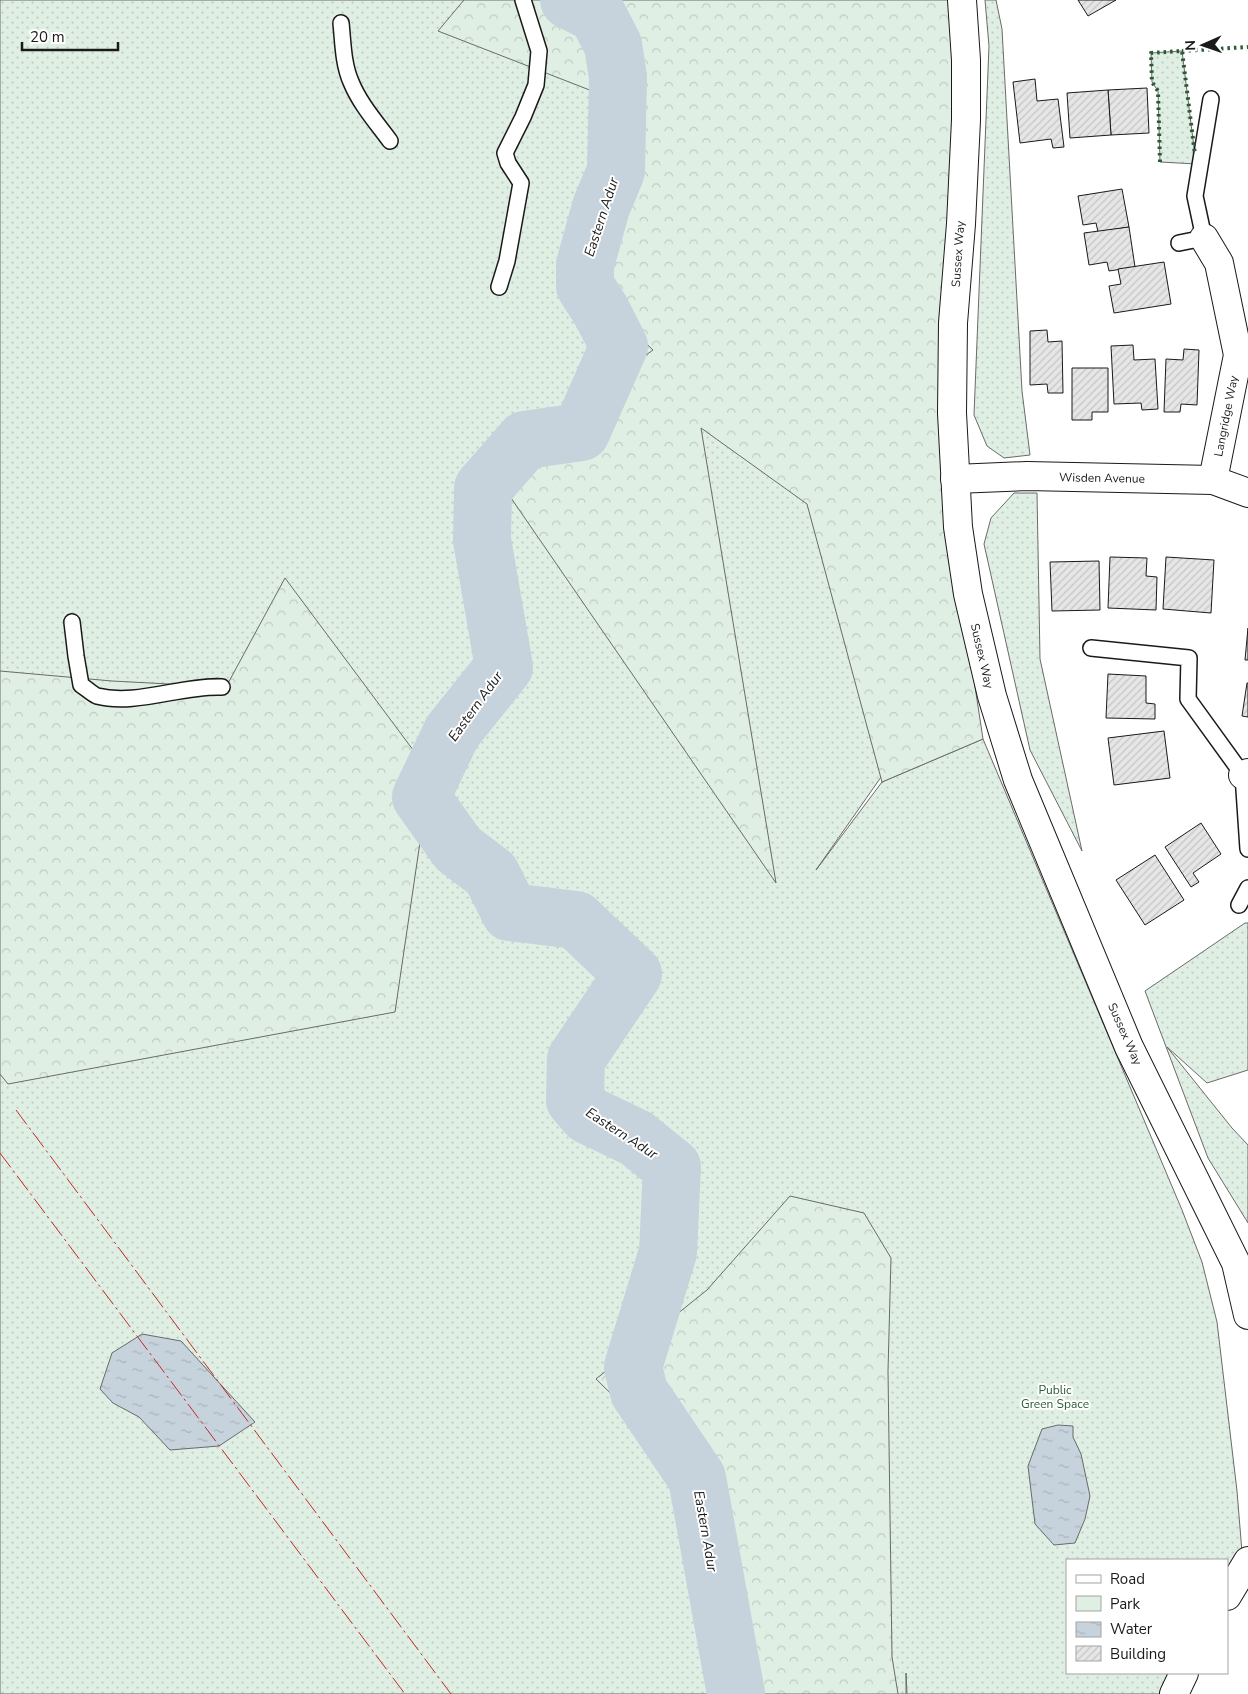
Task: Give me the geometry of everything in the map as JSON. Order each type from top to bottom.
[{"type":"main road","name":"Sussex Way","points":[[962,0],[966,60],[966,120],[961,224],[953,323],[952,413],[958,527],[968,594],[992,696],[1018,780],[1129,1047],[1242,1268],[1248,1315]]},
{"type":"main road","name":"Langridge Way","points":[[1192,241],[1218,263],[1238,355],[1213,480]]},
{"type":"main road","name":"Wisden Avenue","points":[[955,479],[1027,476],[1213,480],[1248,493]]},
{"type":"main road","points":[[1228,1594],[1248,1561]]},
{"type":"main road","points":[[1174,1694],[1184,1674]]},
{"type":"lane","points":[[499,287],[522,183],[508,163],[505,153],[536,85],[539,51],[523,0]]},
{"type":"lane","points":[[341,23],[350,81],[362,104],[390,141]]},
{"type":"lane","points":[[1192,241],[1195,196],[1211,100]]},
{"type":"lane","points":[[72,622],[82,685],[96,695],[117,698],[148,696],[211,686],[222,687]]},
{"type":"lane","points":[[1091,648],[1188,658],[1188,699],[1245,774],[1248,849]]},
{"type":"lane","points":[[1239,906],[1248,888]]},
{"type":"green space","name":"Public Green Space","points":[[0,0],[752,0],[886,770],[816,870],[882,782],[983,739],[1182,1210],[1202,1262],[1217,1322],[1237,1491],[1242,1552],[1228,1577],[1228,1559],[1066,1559],[1066,1674],[1179,1674],[1171,1694],[907,1694],[906,1673],[906,1694],[0,1694]]},
{"type":"green space","points":[[464,0],[952,0],[959,48],[949,516],[983,739],[882,782],[807,504],[701,428],[776,883],[489,466],[653,350],[569,271],[605,96],[438,31]]},
{"type":"green space","points":[[985,0],[996,0],[1002,29],[1022,391],[1030,455],[1004,458],[987,446],[974,415],[989,46]]},
{"type":"green space","points":[[1182,51],[1196,164],[1160,162],[1158,91],[1152,82],[1151,53]]},
{"type":"green space","points":[[1014,493],[1037,493],[1040,659],[1082,851],[1030,750],[984,544],[991,518]]},
{"type":"green space","points":[[285,578],[425,766],[429,781],[395,1012],[8,1084],[0,1074],[0,671],[112,681],[226,687]]},
{"type":"green space","points":[[1245,923],[1248,923],[1248,1070],[1207,1083],[1167,1047],[1232,1128],[1248,1145],[1248,1223],[1208,1158],[1145,991]]},
{"type":"green space","points":[[790,1196],[864,1213],[891,1258],[888,1371],[892,1657],[898,1694],[736,1694],[697,1478],[596,1379],[707,1290]]},
{"type":"water","points":[[142,1334],[181,1341],[255,1422],[219,1446],[170,1450],[139,1417],[113,1403],[100,1389],[112,1353]]},
{"type":"water","points":[[1058,1425],[1073,1426],[1073,1437],[1081,1454],[1090,1496],[1085,1519],[1075,1543],[1054,1545],[1035,1524],[1028,1466],[1042,1429]]},
{"type":"building","points":[[1078,0],[1116,0],[1088,16]]},
{"type":"building","points":[[1035,79],[1037,101],[1058,99],[1064,147],[1053,148],[1051,139],[1020,143],[1013,82]]},
{"type":"building","points":[[1147,88],[1149,133],[1111,135],[1108,90]]},
{"type":"building","points":[[1108,90],[1111,135],[1070,138],[1067,93]]},
{"type":"building","points":[[1122,189],[1129,227],[1098,232],[1096,223],[1083,225],[1078,196]]},
{"type":"building","points":[[1129,227],[1135,267],[1109,271],[1107,262],[1089,265],[1084,233]]},
{"type":"building","points":[[1164,262],[1171,304],[1114,313],[1109,286],[1121,284],[1118,269]]},
{"type":"building","points":[[1047,330],[1048,342],[1062,341],[1063,393],[1048,393],[1047,384],[1030,385],[1030,331]]},
{"type":"building","points":[[1133,345],[1134,360],[1155,359],[1158,409],[1142,410],[1141,403],[1114,404],[1111,346]]},
{"type":"building","points":[[1184,349],[1199,350],[1197,405],[1181,404],[1180,412],[1164,412],[1166,359],[1183,360]]},
{"type":"building","points":[[1072,368],[1108,368],[1108,412],[1092,412],[1092,420],[1072,420]]},
{"type":"building","points":[[1110,557],[1147,558],[1146,576],[1157,577],[1156,610],[1108,608]]},
{"type":"building","points":[[1166,557],[1214,560],[1211,613],[1163,609]]},
{"type":"building","points":[[1099,561],[1100,610],[1052,611],[1050,562]]},
{"type":"building","points":[[1248,628],[1248,660],[1245,660]]},
{"type":"building","points":[[1108,674],[1146,676],[1146,703],[1155,704],[1155,719],[1106,718]]},
{"type":"building","points":[[1248,683],[1248,717],[1242,716]]},
{"type":"building","points":[[1164,731],[1170,778],[1114,785],[1108,738]]},
{"type":"building","points":[[1201,823],[1221,854],[1193,873],[1199,882],[1191,887],[1165,847]]},
{"type":"building","points":[[1155,855],[1184,900],[1145,925],[1116,880]]},
{"type":"waterway","name":"Eastern Adur","points":[[569,0],[597,14],[613,45],[618,77],[616,171],[601,207],[585,265],[585,286],[601,311],[619,346],[581,432],[525,440],[483,488],[482,540],[504,667],[452,732],[421,797],[458,849],[491,874],[510,912],[576,920],[633,974],[576,1059],[575,1100],[588,1115],[636,1138],[672,1167],[668,1252],[633,1367],[639,1392],[697,1478],[736,1694]]},
{"type":"hedge","points":[[1182,51],[1248,47]]},
{"type":"hedge","points":[[1160,162],[1158,91],[1152,82],[1151,53],[1182,51],[1195,155]]},
{"type":"power","points":[[16,1110],[451,1694]]},
{"type":"power","points":[[0,1153],[405,1694]]}]
